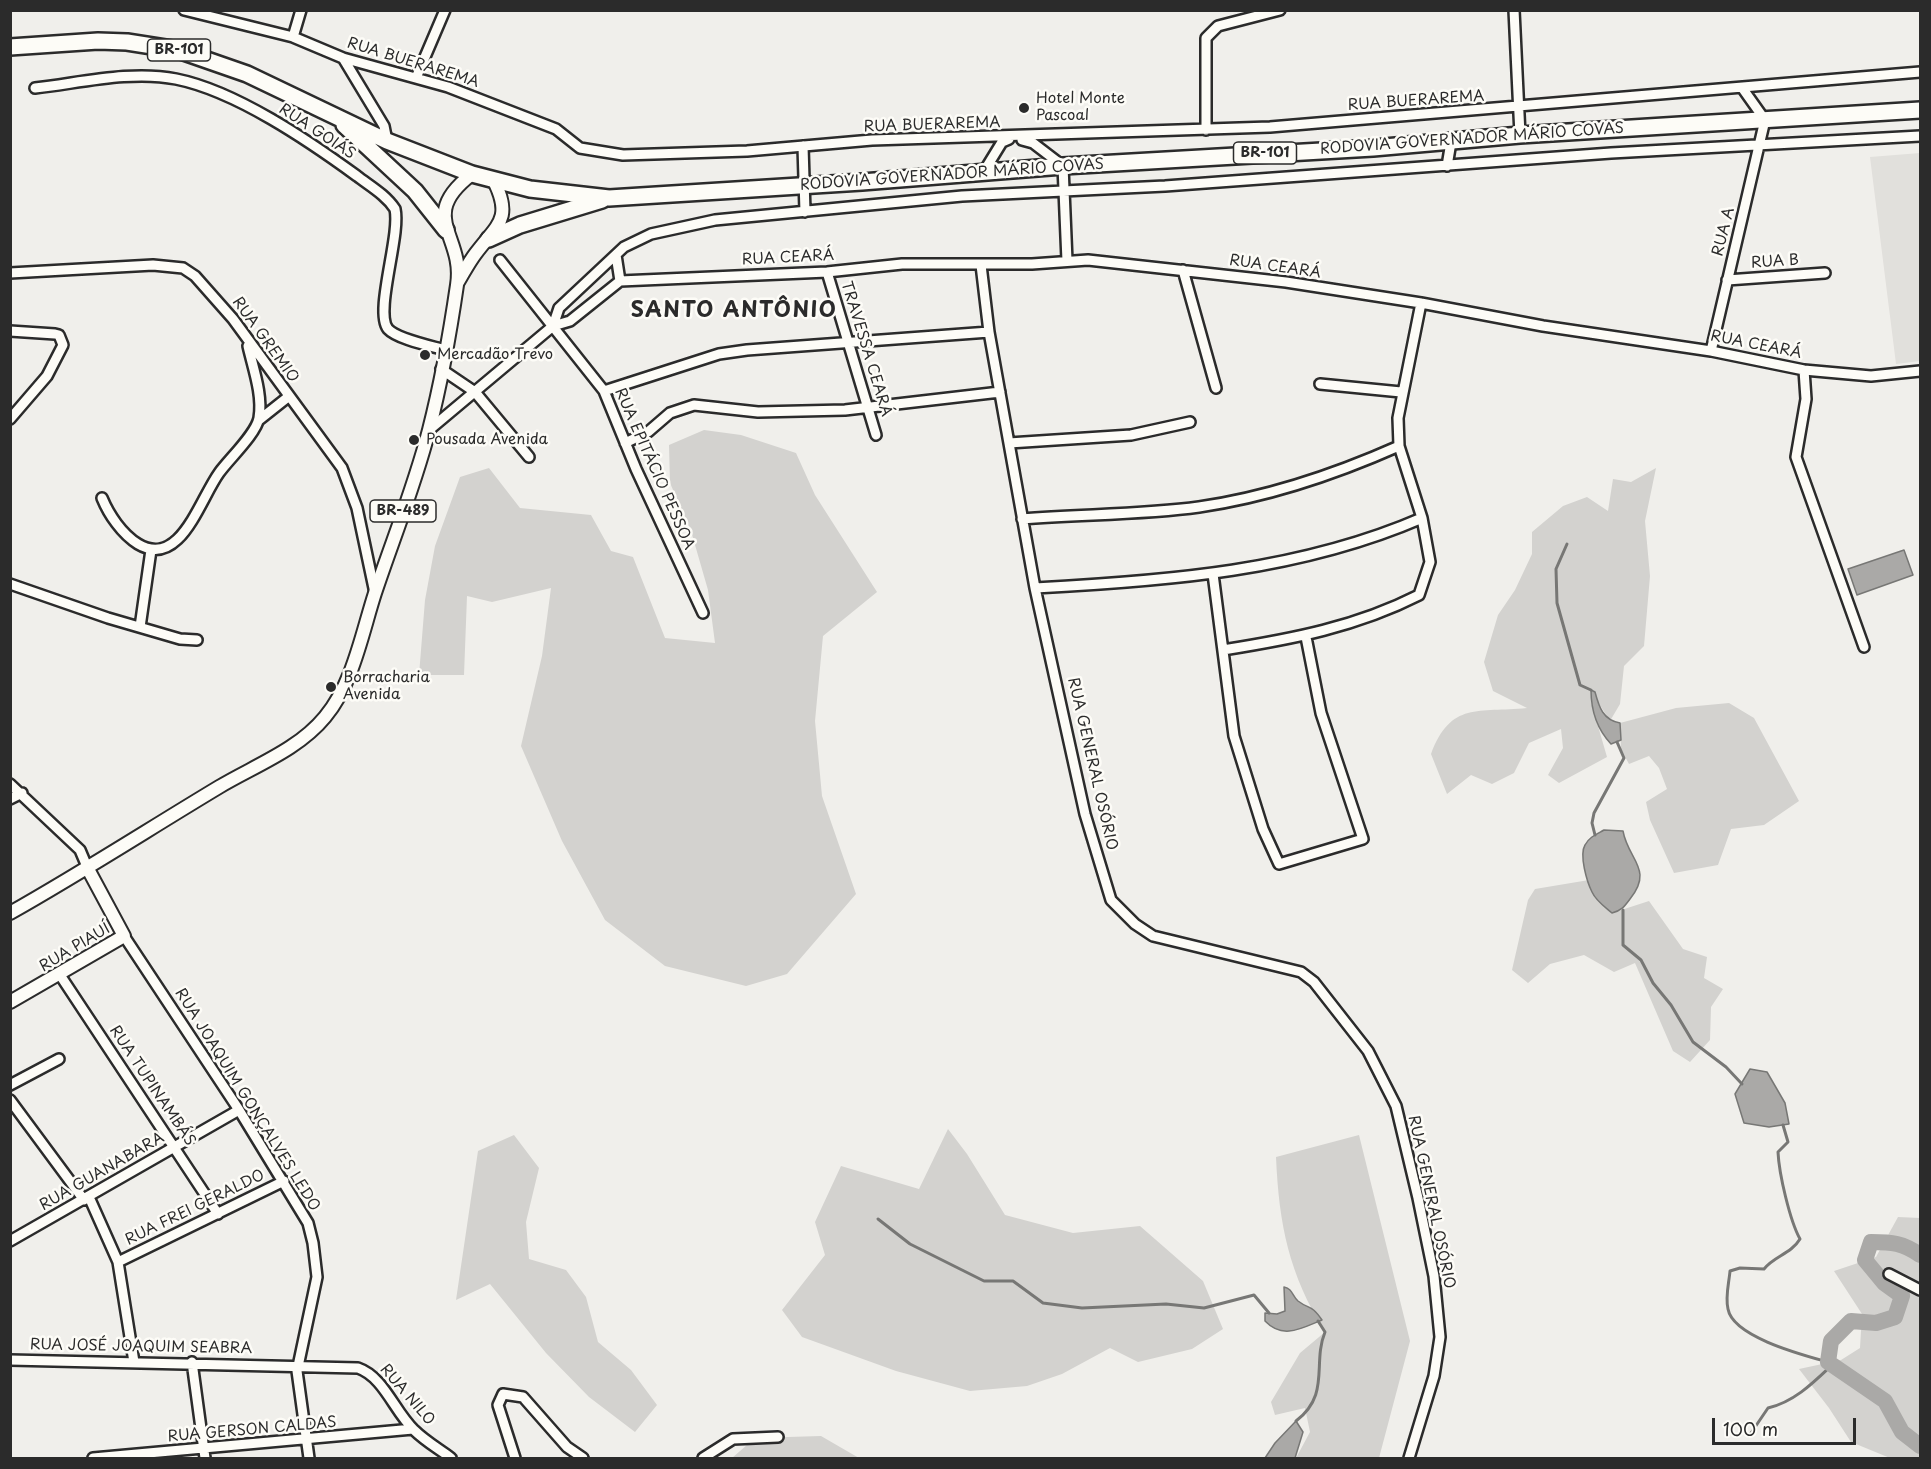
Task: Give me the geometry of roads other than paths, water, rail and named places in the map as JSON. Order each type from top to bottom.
[{"type":"highway","name":"RODOVIA GOVERNADOR MÁRIO COVAS","points":[[10,46],[98,41],[127,42],[178,50],[247,74],[387,141],[472,174],[530,189],[609,198],[1063,166],[1451,142],[1520,135],[1920,110]]},
{"type":"highway","name":"BR-489","points":[[335,117],[415,191],[446,230]]},
{"type":"highway","name":"BR-489","points":[[489,239],[520,225],[609,198]]},
{"type":"main road","name":"BR-489","points":[[10,913],[88,869],[219,787],[288,748],[315,728],[326,716],[344,684],[429,430],[458,282],[454,247],[446,230],[445,205],[451,193],[472,174]]},
{"type":"main road","name":"BR-489","points":[[458,282],[476,252],[500,224],[503,213],[502,198],[494,181]]},
{"type":"main road","points":[[454,247],[464,252],[476,252]]},
{"type":"main road","name":"RUA JOAQUIM GONÇALVES LEDO","points":[[88,869],[124,936]]},
{"type":"main road","name":"RUA PIAUÍ","points":[[10,1002],[124,936]]},
{"type":"street","name":"RUA BUERAREMA","points":[[184,10],[292,37],[343,58],[448,87],[556,129],[580,148],[594,152],[657,155],[872,140],[1011,138],[1206,130],[1519,108],[1920,72]]},
{"type":"street","points":[[292,37],[301,10]]},
{"type":"street","points":[[416,78],[445,10]]},
{"type":"street","points":[[1206,130],[1206,38],[1218,26],[1280,10]]},
{"type":"street","points":[[1514,10],[1520,135]]},
{"type":"street","points":[[343,58],[384,126],[387,141]]},
{"type":"street","name":"RUA GOIÁS","points":[[35,88],[140,77],[177,79],[251,109],[328,154],[381,194],[395,209],[396,231],[383,314],[388,329],[396,334],[445,350]]},
{"type":"street","points":[[1743,88],[1765,120]]},
{"type":"street","name":"RUA A","points":[[1711,351],[1765,120]]},
{"type":"street","points":[[553,327],[559,308],[616,255],[634,242],[670,228],[715,220],[962,196],[1165,186],[1611,153],[1920,136]]},
{"type":"street","points":[[982,173],[1002,142],[1011,138],[1033,143],[1063,166],[1067,261]]},
{"type":"street","points":[[1447,166],[1451,142]]},
{"type":"street","points":[[803,146],[805,212]]},
{"type":"street","points":[[429,430],[553,327],[570,321],[620,281],[616,255]]},
{"type":"street","name":"RUA EPITÁCIO PESSOA","points":[[500,260],[604,391],[625,443],[703,613]]},
{"type":"street","name":"RUA CEARÁ","points":[[620,281],[827,272],[902,264],[981,265],[1067,261],[1137,264],[1421,303],[1543,326],[1711,351],[1803,370],[1871,376],[1920,371]]},
{"type":"street","name":"RUA GREMIO","points":[[10,273],[153,265],[183,268],[195,276],[212,294],[288,398],[330,449],[350,485],[375,594]]},
{"type":"street","name":"RUA GENERAL OSÓRIO","points":[[981,265],[989,332],[1035,588],[1085,814],[1111,900],[1135,924],[1153,936],[1301,972],[1314,982],[1368,1051],[1396,1106],[1434,1276],[1440,1337],[1434,1376],[1409,1458]]},
{"type":"street","points":[[1184,270],[1216,388]]},
{"type":"street","name":"TRAVESSA CEARÁ","points":[[827,272],[876,435]]},
{"type":"street","name":"RUA B","points":[[1727,280],[1825,273]]},
{"type":"street","points":[[1223,650],[1306,637],[1357,620],[1419,595],[1430,562],[1422,518],[1399,446],[1398,418],[1401,392],[1421,303]]},
{"type":"street","points":[[10,332],[55,334],[59,335],[63,345],[47,376],[10,419]]},
{"type":"street","points":[[604,391],[719,354],[989,332]]},
{"type":"street","points":[[248,342],[258,391],[259,420]]},
{"type":"street","points":[[441,369],[475,392],[529,457]]},
{"type":"street","points":[[1803,370],[1806,399],[1796,457],[1864,648]]},
{"type":"street","points":[[1320,384],[1401,392]]},
{"type":"street","points":[[625,443],[648,432],[670,413],[694,405],[758,412],[868,408],[1000,392]]},
{"type":"street","points":[[102,498],[111,516],[125,533],[151,550],[166,550],[178,540],[219,472],[259,420],[288,398]]},
{"type":"street","points":[[1010,443],[1131,435],[1190,422]]},
{"type":"street","points":[[1022,519],[1160,511],[1236,500],[1337,472],[1399,446]]},
{"type":"street","points":[[1035,588],[1130,584],[1273,564],[1352,544],[1422,518]]},
{"type":"street","points":[[140,627],[151,550]]},
{"type":"street","points":[[1213,574],[1234,736],[1263,829],[1279,864],[1364,839],[1321,713],[1306,637]]},
{"type":"street","points":[[10,584],[40,592],[81,610],[180,639],[197,640]]},
{"type":"street","points":[[10,784],[80,850],[88,869]]},
{"type":"street","points":[[10,799],[22,793]]},
{"type":"street","name":"RUA JOAQUIM GONÇALVES LEDO","points":[[124,936],[239,1110],[308,1223],[317,1269],[316,1293],[298,1365]]},
{"type":"street","name":"RUA TUPINAMBÁS","points":[[60,975],[176,1147],[218,1214]]},
{"type":"street","points":[[10,1085],[58,1059]]},
{"type":"street","points":[[10,1100],[14,1110],[86,1198],[118,1262],[134,1362]]},
{"type":"street","name":"RUA GUANABARA","points":[[10,1241],[239,1110]]},
{"type":"street","name":"RUA FREI GERALDO","points":[[118,1262],[284,1181]]},
{"type":"street","points":[[1888,1274],[1920,1290]]},
{"type":"street","name":"RUA JOSÉ JOAQUIM SEABRA","points":[[10,1360],[298,1365]]},
{"type":"street","points":[[192,1362],[204,1454]]},
{"type":"street","points":[[298,1365],[309,1458]]},
{"type":"street","name":"RUA NILO","points":[[298,1365],[358,1368],[366,1371],[413,1430],[451,1458]]},
{"type":"street","points":[[515,1458],[498,1404],[503,1394],[523,1397],[567,1447],[583,1458]]},
{"type":"street","name":"RUA GERSON CALDAS","points":[[93,1458],[204,1454],[307,1440],[413,1430]]},
{"type":"street","points":[[704,1458],[733,1439],[778,1437]]},
{"type":"waterway","points":[[1567,544],[1556,569],[1557,603],[1580,685],[1591,690]]},
{"type":"waterway","points":[[1595,835],[1592,823],[1594,813],[1624,758],[1617,742]]},
{"type":"waterway","points":[[1623,910],[1623,945],[1641,960],[1653,983],[1671,1005],[1693,1042],[1726,1067],[1742,1084]]},
{"type":"waterway","points":[[1783,1125],[1788,1142],[1778,1152],[1780,1172],[1789,1209],[1800,1239],[1764,1269],[1740,1268],[1730,1271],[1727,1304],[1733,1319],[1755,1336],[1787,1350],[1828,1362]]},
{"type":"waterway","points":[[878,1219],[910,1244],[984,1281],[1013,1281],[1043,1303],[1082,1308],[1166,1304],[1204,1308],[1254,1295],[1269,1313]]},
{"type":"waterway","points":[[1920,1255],[1897,1244],[1871,1242],[1865,1260],[1884,1283],[1902,1296],[1895,1317],[1876,1323],[1851,1321],[1831,1341],[1828,1362],[1885,1401],[1902,1432],[1920,1446]]},
{"type":"waterway","points":[[1296,1421],[1307,1411],[1317,1389],[1321,1344],[1325,1332],[1318,1321]]},
{"type":"waterway","points":[[1749,1436],[1768,1408],[1795,1397],[1832,1365]]},
{"type":"place","name":"Hotel Monte Pascoal","points":[[1024,108]]},
{"type":"place","name":"Mercadão Trevo","points":[[425,355]]},
{"type":"place","name":"Pousada Avenida","points":[[414,440]]},
{"type":"place","name":"Borracharia Avenida","points":[[331,687]]},
{"type":"district","name":"SANTO ANTÔNIO","points":[[734,311]]}]
